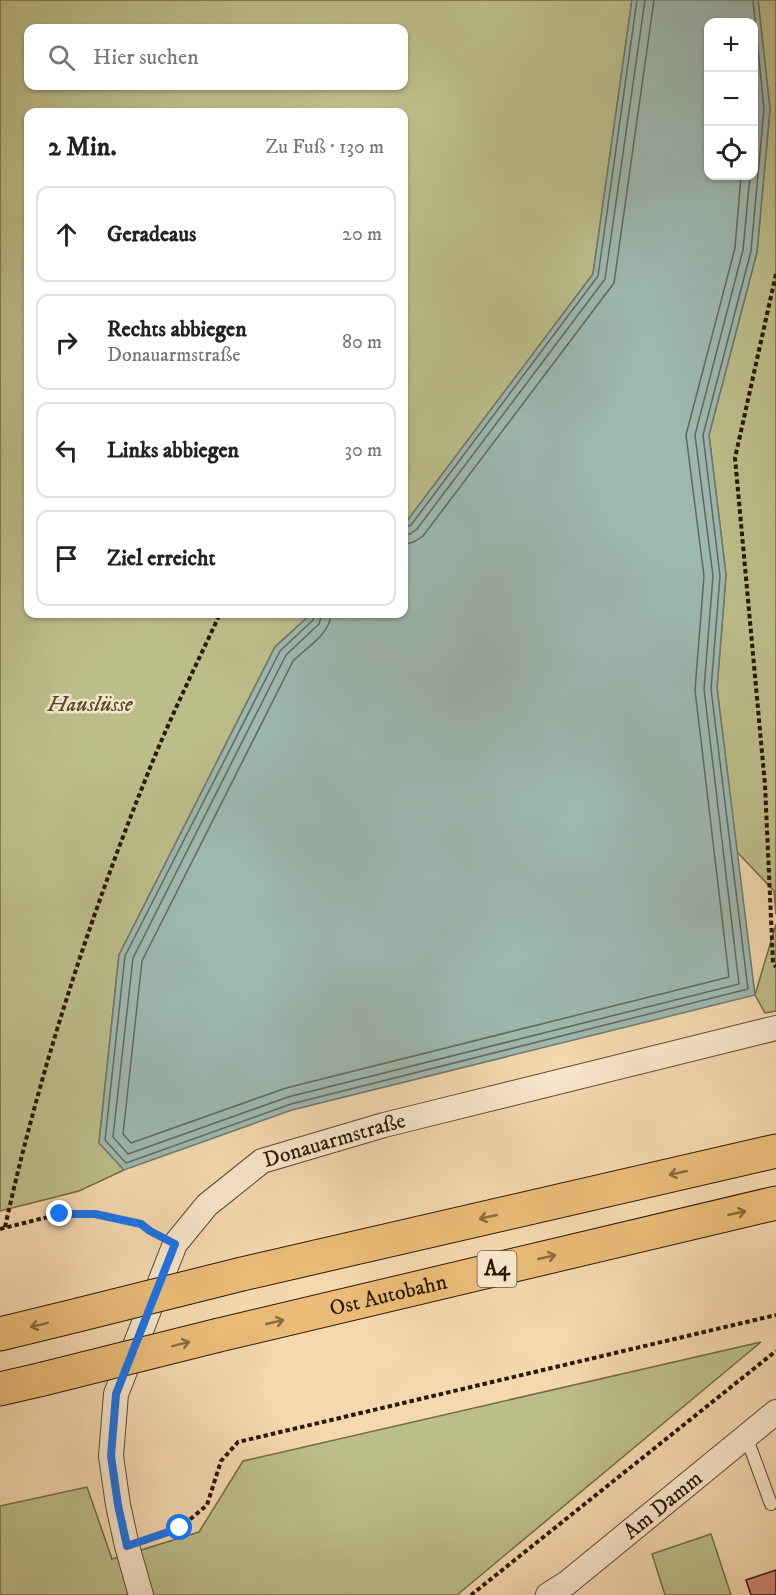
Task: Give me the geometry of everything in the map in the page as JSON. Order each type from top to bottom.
[{"type":"highway","name":"A4","points":[[0,1334],[242,1274],[776,1151]]},
{"type":"highway","name":"Ost Autobahn","points":[[0,1389],[776,1203]]},
{"type":"street","name":"Donauarmstraße","points":[[141,1595],[118,1505],[111,1456],[116,1394],[175,1244],[207,1205],[262,1161],[384,1125],[776,1028]]},
{"type":"street","name":"Am Damm","points":[[548,1595],[567,1583],[776,1412]]},
{"type":"lane","points":[[746,1436],[771,1504]]},
{"type":"path","points":[[776,274],[735,458],[765,785],[773,963],[776,967]]},
{"type":"path","points":[[175,1244],[141,1224],[95,1214],[60,1214],[2,1228],[34,1103],[61,1014],[122,841],[153,762],[218,618]]},
{"type":"path","points":[[127,1546],[180,1528],[207,1505],[221,1461],[238,1442],[776,1315]]},
{"type":"path","points":[[471,1595],[776,1351]]},
{"type":"green space","name":"Hauslüsse","points":[[0,0],[632,0],[593,274],[408,520],[408,108],[24,108],[24,618],[307,618],[275,647],[119,955],[99,1142],[124,1170],[79,1191],[0,1211]]},
{"type":"green space","points":[[758,0],[776,0],[776,914],[774,891],[737,852],[717,688],[726,575],[709,435],[757,252],[770,109]]},
{"type":"green space","points":[[776,924],[776,1011],[765,1013],[755,995]]},
{"type":"green space","points":[[761,1342],[457,1595],[0,1595],[0,1506],[87,1487],[112,1559],[199,1532],[243,1461]]},
{"type":"green space","points":[[711,1534],[731,1595],[665,1595],[652,1554]]},
{"type":"water","points":[[632,0],[758,0],[770,109],[757,252],[709,435],[726,575],[717,688],[755,995],[292,1110],[124,1170],[99,1143],[119,955],[275,647],[307,618],[408,618],[408,520],[593,274]]},
{"type":"building","points":[[776,1570],[776,1595],[751,1595],[746,1580]]},
{"type":"route","points":[[60,1214],[95,1214],[141,1224],[175,1244],[116,1394],[111,1456],[127,1546],[180,1528]]}]
